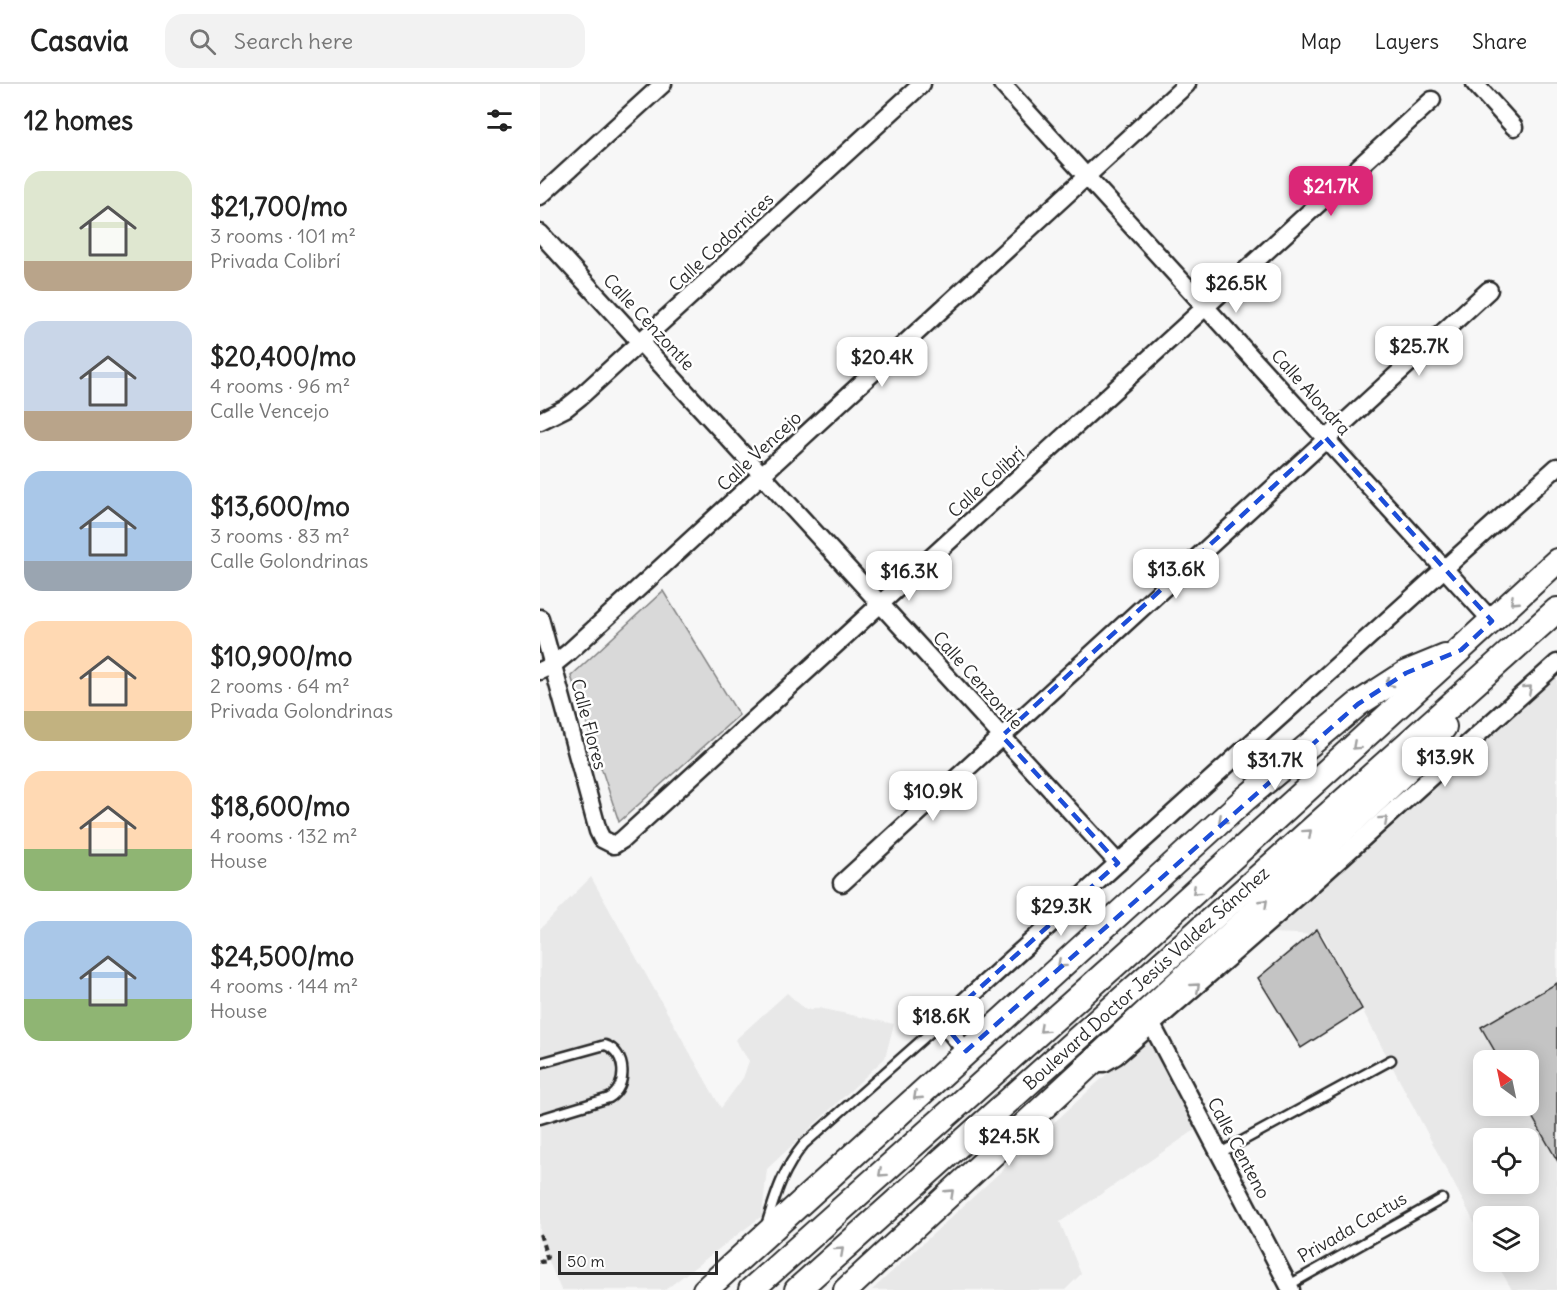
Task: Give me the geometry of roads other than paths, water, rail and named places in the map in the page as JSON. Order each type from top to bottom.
[{"type":"main road","name":"Boulevard Doctor Jesús Valdez Sánchez","points":[[750,1290],[1118,962],[1557,561]]},
{"type":"main road","name":"Boulevard Doctor Jesús Valdez Sánchez","points":[[797,1290],[1557,610]]},
{"type":"main road","name":"Boulevard Doctor Jesús Valdez Sánchez","points":[[705,1290],[1161,873],[1340,718],[1379,689],[1406,673],[1461,650]]},
{"type":"main road","name":"Boulevard Doctor Jesús Valdez Sánchez","points":[[846,1290],[1401,776],[1434,741],[1468,690]]},
{"type":"street","points":[[540,196],[663,84]]},
{"type":"street","name":"Calle Codornices","points":[[540,420],[566,408],[581,396],[922,84]]},
{"type":"street","name":"Calle Alondra","points":[[1002,84],[1492,621]]},
{"type":"street","name":"Calle Vencejo","points":[[547,668],[1187,84]]},
{"type":"street","points":[[1475,84],[1514,127]]},
{"type":"street","name":"Calle Colibrí","points":[[602,839],[614,844],[622,840],[1207,308],[1432,100]]},
{"type":"street","name":"Calle Cenzontle","points":[[540,233],[1118,863]]},
{"type":"street","points":[[842,883],[1488,290]]},
{"type":"street","points":[[966,1051],[942,1022],[1557,467]]},
{"type":"street","name":"Calle Flores","points":[[540,618],[547,668],[602,839]]},
{"type":"street","points":[[1090,1064],[1110,1061],[1152,1025],[1557,663]]},
{"type":"street","name":"Calle Centeno","points":[[1152,1025],[1220,1153],[1287,1288]]},
{"type":"lane","points":[[763,1238],[780,1180],[788,1164],[804,1144],[942,1022]]},
{"type":"lane","points":[[540,1063],[606,1045],[613,1047],[618,1053],[623,1079],[617,1093],[609,1098],[540,1119]]},
{"type":"lane","points":[[1220,1153],[1392,1060]]},
{"type":"lane","name":"Privada Cactus","points":[[1287,1288],[1442,1198]]}]
